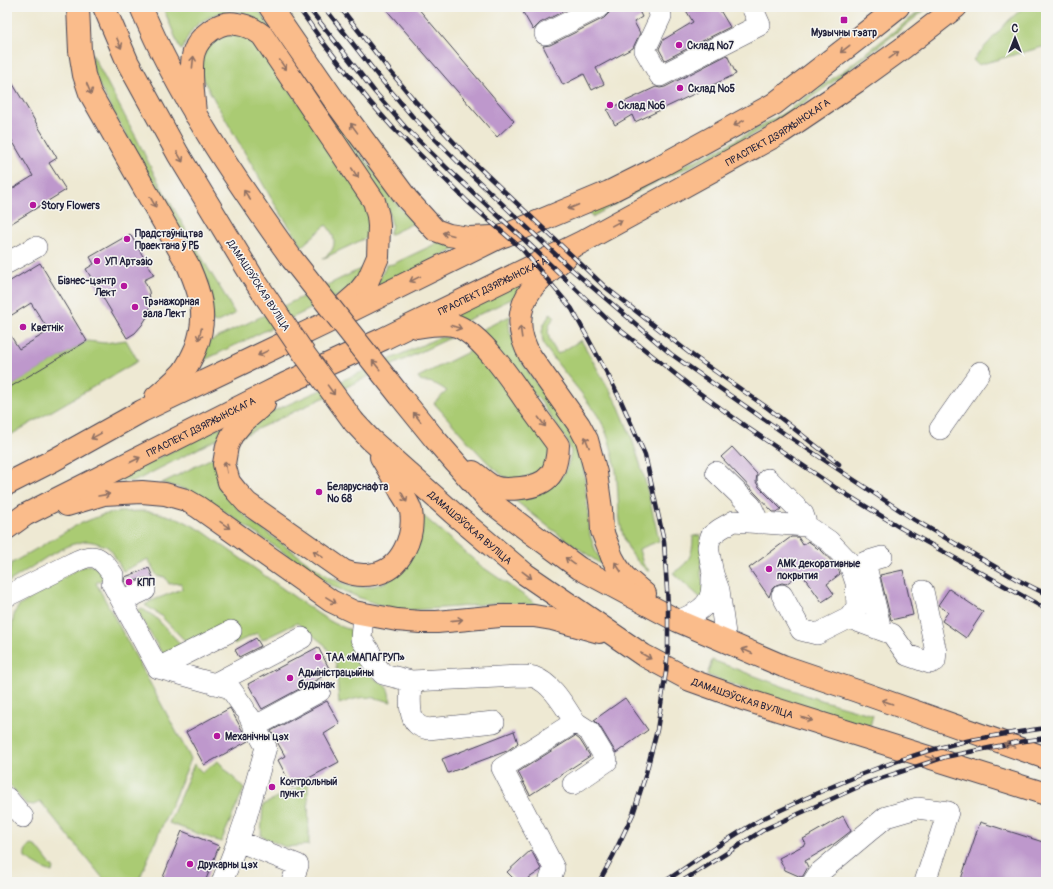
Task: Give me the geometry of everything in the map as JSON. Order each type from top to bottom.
[{"type":"main road","points":[[78,7],[80,51],[84,75],[90,93],[188,265],[197,285],[203,312],[203,325],[200,338],[191,361],[182,372],[142,411]]},
{"type":"main road","name":"ДАМАШЭЎСКАЯ ВУЛІЦА","points":[[104,7],[128,63],[167,133],[253,278],[305,355],[354,422],[370,439],[453,513],[525,574],[643,655],[690,680],[743,699],[1046,794]]},
{"type":"main road","points":[[141,7],[154,37],[217,150],[292,259],[434,438],[488,500],[579,568],[678,621],[783,666],[1046,758]]},
{"type":"main road","points":[[270,7],[339,107],[407,199],[435,230],[449,235],[469,238],[506,235],[608,192],[655,169],[774,104],[898,7]]},
{"type":"main road","name":"ПРАСПЕКТ ДЗЯРЖЫНСКАГА","points":[[7,528],[25,515],[285,384],[391,335],[582,242],[782,132],[856,82],[956,7]]},
{"type":"main road","points":[[196,114],[192,65],[194,52],[201,38],[213,29],[225,24],[235,23],[250,27],[262,35],[374,201],[379,226],[378,257],[368,280],[357,294],[324,324]]},
{"type":"main road","points":[[7,484],[142,411],[324,324],[500,236]]},
{"type":"main road","points":[[582,242],[534,286],[528,294],[521,312],[521,332],[526,349],[579,425],[587,440],[596,473],[602,531],[612,557],[624,576],[678,621]]},
{"type":"main road","points":[[391,335],[413,328],[430,325],[455,326],[465,330],[483,346],[500,365],[558,445],[558,458],[553,471],[544,482],[534,486],[509,489],[493,486],[474,473],[434,438]]},
{"type":"main road","points":[[285,384],[242,423],[232,435],[227,446],[224,464],[229,482],[248,502],[344,571],[354,575],[375,574],[386,569],[398,560],[410,537],[410,510],[407,502],[370,439]]},
{"type":"main road","points":[[25,515],[80,502],[104,494],[142,492],[165,494],[186,500],[198,507],[331,601],[354,612],[397,620],[420,622],[437,622],[500,616],[534,616],[552,619],[614,635]]},
{"type":"lane","points":[[545,34],[599,7]]},
{"type":"lane","points":[[657,7],[661,16],[646,50],[660,76],[760,24],[752,7]]},
{"type":"lane","points":[[7,263],[36,247]]},
{"type":"lane","points":[[940,429],[980,372]]},
{"type":"lane","points":[[716,472],[751,506],[759,523]]},
{"type":"lane","points":[[768,479],[803,514],[807,526]]},
{"type":"lane","points":[[726,641],[719,590],[713,574],[708,547],[711,536],[734,521],[807,526],[829,541],[849,562],[856,583],[857,607],[849,618],[818,634],[801,630],[782,595]]},
{"type":"lane","points":[[7,596],[82,558],[93,556],[102,560],[113,575],[112,583],[158,668],[230,688],[266,746],[246,818],[222,882]]},
{"type":"lane","points":[[881,630],[865,562],[882,557]]},
{"type":"lane","points":[[678,621],[702,608],[708,602],[711,594],[713,574]]},
{"type":"lane","points":[[122,601],[145,590]]},
{"type":"lane","points":[[849,618],[892,634],[907,654],[930,663],[935,661],[936,652],[923,591]]},
{"type":"lane","points":[[363,614],[361,639],[370,652],[372,661],[383,674],[411,681],[521,676],[541,680],[551,688],[575,722],[590,731],[607,761],[573,784]]},
{"type":"lane","points":[[158,668],[231,631]]},
{"type":"lane","points":[[214,684],[302,638]]},
{"type":"lane","points":[[411,681],[412,719],[422,727],[428,729],[494,722]]},
{"type":"lane","points":[[249,717],[320,691]]},
{"type":"lane","points":[[547,877],[502,768],[575,722]]},
{"type":"lane","points":[[7,798],[23,818]]},
{"type":"lane","points":[[813,882],[819,873],[886,817],[917,808],[948,812],[926,882]]},
{"type":"lane","points":[[238,841],[298,865],[292,882]]},
{"type":"green space","points":[[163,7],[256,7],[399,207],[414,223],[389,235],[392,225],[388,208],[377,187],[254,18],[244,13],[234,11],[228,11],[209,17],[194,28],[182,50],[180,49]]},
{"type":"green space","points":[[925,7],[929,7],[833,82],[787,115],[721,152],[644,188],[592,217],[587,208],[718,150],[784,113],[847,68]]},
{"type":"green space","points":[[1024,7],[1046,7],[1046,46],[978,65],[973,60],[1008,21]]},
{"type":"green space","points":[[232,30],[257,42],[368,204],[372,235],[322,259],[331,251],[334,243],[332,233],[326,225],[302,246],[274,203],[220,110],[201,73],[200,50]]},
{"type":"green space","points":[[92,54],[155,176],[235,314],[215,323],[212,321],[208,283],[201,267],[96,79],[92,64]]},
{"type":"green space","points":[[437,241],[462,246],[374,289],[387,265],[393,264],[433,245]]},
{"type":"green space","points":[[369,265],[354,288],[198,363],[206,343]]},
{"type":"green space","points":[[524,279],[518,296],[463,322],[443,319]]},
{"type":"green space","points":[[551,313],[555,317],[549,326],[548,331],[550,340],[558,354],[581,340],[619,407],[632,439],[644,476],[659,541],[639,549],[643,564],[649,572],[637,561],[629,550],[624,538],[619,513],[615,466],[607,434],[603,425],[582,394],[544,346],[542,332]]},
{"type":"green space","points":[[510,316],[510,332],[521,361],[569,431],[583,463],[590,535],[596,552],[602,562],[599,563],[550,528],[512,498],[558,481],[566,471],[571,452],[568,442],[541,402],[479,331]]},
{"type":"green space","points":[[438,338],[450,338],[232,441],[253,420]]},
{"type":"green space","points":[[126,340],[138,361],[7,437],[8,388],[87,341],[105,343]]},
{"type":"green space","points":[[472,350],[504,386],[551,445],[546,469],[516,481],[503,476],[489,464],[434,403],[447,391],[435,384],[422,382],[418,377]]},
{"type":"green space","points":[[226,424],[219,438],[135,481],[113,481]]},
{"type":"green space","points":[[212,458],[215,458],[237,508],[251,521],[328,577],[350,586],[369,587],[384,583],[394,577],[419,512],[481,566],[538,605],[495,603],[457,607],[395,610],[365,600],[332,586],[224,511],[188,490],[162,483]]},
{"type":"green space","points":[[145,511],[180,519],[201,530],[329,621],[352,630],[352,646],[355,658],[367,673],[387,687],[391,702],[365,697],[339,704],[336,664],[325,645],[297,623],[262,640],[257,633],[234,644],[228,635],[194,650],[160,615],[145,605],[151,601],[182,589],[181,583],[169,584],[165,577],[157,576],[148,559],[123,571],[111,550],[106,546],[86,541],[70,545],[47,557],[7,583],[7,577],[12,563],[77,525],[102,515],[118,512]]},
{"type":"green space","points":[[701,535],[701,575],[705,590],[703,600],[673,573],[683,566],[689,558],[693,536]]},
{"type":"green space","points":[[89,565],[98,568],[107,577],[96,583],[191,759],[138,882],[106,882],[40,801],[34,805],[26,804],[7,782],[7,642],[11,636],[14,613],[19,606],[79,568]]},
{"type":"green space","points":[[141,608],[155,617],[189,653],[166,660],[137,611]]},
{"type":"green space","points":[[712,660],[814,698],[873,715],[870,726],[787,704],[707,675]]},
{"type":"green space","points":[[218,761],[244,789],[221,842],[169,823],[194,764],[202,772]]},
{"type":"green space","points":[[308,782],[309,845],[285,847],[261,836],[263,805]]},
{"type":"green space","points":[[32,845],[37,847],[54,869],[52,872],[25,858],[26,850]]},
{"type":"building","points":[[384,7],[417,7],[514,121],[497,137]]},
{"type":"building","points":[[520,7],[572,7],[540,23],[533,30]]},
{"type":"building","points":[[611,7],[637,7],[642,17],[634,22],[640,33],[633,48],[596,68],[604,84],[592,90],[584,74],[563,85],[543,46],[550,45],[604,18],[609,13]]},
{"type":"building","points":[[684,7],[718,7],[730,27],[665,60],[659,49],[663,40],[693,22]]},
{"type":"building","name":"Склад №5","points":[[727,55],[736,74],[635,122],[632,115],[615,125],[607,110],[656,87],[665,87]]},
{"type":"building","points":[[7,74],[57,158],[49,163],[66,190],[7,226],[7,192],[33,176],[7,132]]},
{"type":"building","name":"Бізнес-цэнтр Лект","points":[[130,234],[154,275],[144,280],[149,291],[150,300],[150,308],[147,317],[135,333],[127,338],[86,269],[94,264],[90,257]]},
{"type":"building","points":[[40,263],[87,341],[7,389],[7,330],[19,349],[49,331],[31,303],[7,318],[7,283]]},
{"type":"building","points":[[732,447],[757,474],[756,482],[759,487],[781,509],[777,512],[773,512],[721,457]]},
{"type":"building","points":[[791,537],[798,537],[803,545],[808,541],[817,549],[818,548],[821,550],[838,568],[840,574],[827,584],[834,594],[822,602],[801,573],[786,584],[782,583],[776,585],[772,589],[769,597],[749,568]]},
{"type":"building","points":[[149,568],[154,580],[152,581],[146,578],[140,579],[127,585],[124,581],[125,577]]},
{"type":"building","points":[[903,570],[913,615],[891,620],[880,575]]},
{"type":"building","points":[[949,589],[983,612],[966,638],[942,621],[948,612],[938,605]]},
{"type":"building","points":[[256,638],[261,646],[239,657],[235,650]]},
{"type":"building","name":"Адміністрацыйны будынак","points":[[318,647],[331,672],[262,709],[248,684]]},
{"type":"building","points":[[625,698],[648,730],[616,753],[599,725],[594,720]]},
{"type":"building","points":[[327,701],[340,724],[324,734],[339,762],[292,787],[278,760],[285,756],[271,731]]},
{"type":"building","name":"Механічны цэх","points":[[230,708],[248,741],[204,765],[186,732]]},
{"type":"building","points":[[514,731],[518,743],[507,751],[448,773],[442,759]]},
{"type":"building","points":[[575,736],[580,740],[590,756],[530,795],[518,772]]},
{"type":"building","points":[[843,816],[851,831],[834,844],[805,861],[808,867],[803,876],[801,877],[785,870],[779,858],[806,844],[803,839]]},
{"type":"building","points":[[980,822],[1046,843],[1046,882],[960,882]]},
{"type":"building","name":"Друкарны цэх","points":[[182,831],[219,846],[205,882],[161,882]]},
{"type":"building","points":[[531,850],[541,870],[523,882],[517,882],[507,872]]},
{"type":"railway","points":[[298,7],[322,41],[370,102],[393,128],[468,202],[522,249],[572,309],[608,375],[645,455],[664,541],[668,606],[668,648],[666,672],[657,730],[645,777],[633,814],[599,882]]},
{"type":"railway","points":[[308,7],[374,91],[405,127],[609,321],[694,389],[836,488],[901,528],[1046,609]]},
{"type":"railway","points":[[324,7],[412,116],[459,163],[571,269],[671,354],[785,434],[913,519],[1018,580],[1046,594]]},
{"type":"railway","points":[[340,7],[415,101],[467,156],[604,286],[692,355],[769,409],[839,464]]},
{"type":"railway","points":[[664,882],[751,825],[822,791],[861,775],[941,747],[994,736],[1046,728]]},
{"type":"railway","points":[[681,882],[765,829],[867,783],[945,757],[1018,742],[1046,738]]},
{"type":"place","name":"Музычны тэатр","points":[[844,20]]},
{"type":"place","name":"Склад №7","points":[[679,45]]},
{"type":"place","name":"Склад №5","points":[[680,88]]},
{"type":"place","name":"Склад №6","points":[[610,105]]},
{"type":"place","name":"Story Flowers","points":[[33,205]]},
{"type":"place","name":"Прадстаўніцтва Праектана ў РБ","points":[[127,239]]},
{"type":"place","name":"УП Артэзіо","points":[[97,261]]},
{"type":"place","name":"Бізнес-цэнтр Лект","points":[[124,286]]},
{"type":"place","name":"Трэнажорная зала Лект","points":[[135,307]]},
{"type":"place","name":"Кветнік","points":[[23,327]]},
{"type":"place","name":"Беларуснафта № 68","points":[[319,492]]},
{"type":"place","name":"АМК декоративные покрытия","points":[[769,569]]},
{"type":"place","name":"КПП","points":[[129,582]]},
{"type":"place","name":"ТАА «МАПАГРУП»","points":[[318,657]]},
{"type":"place","name":"Адміністрацыйны будынак","points":[[290,678]]},
{"type":"place","name":"Механічны цэх","points":[[217,736]]},
{"type":"place","name":"Контрольный пункт","points":[[272,787]]},
{"type":"place","name":"Друкарны цэх","points":[[190,864]]}]
